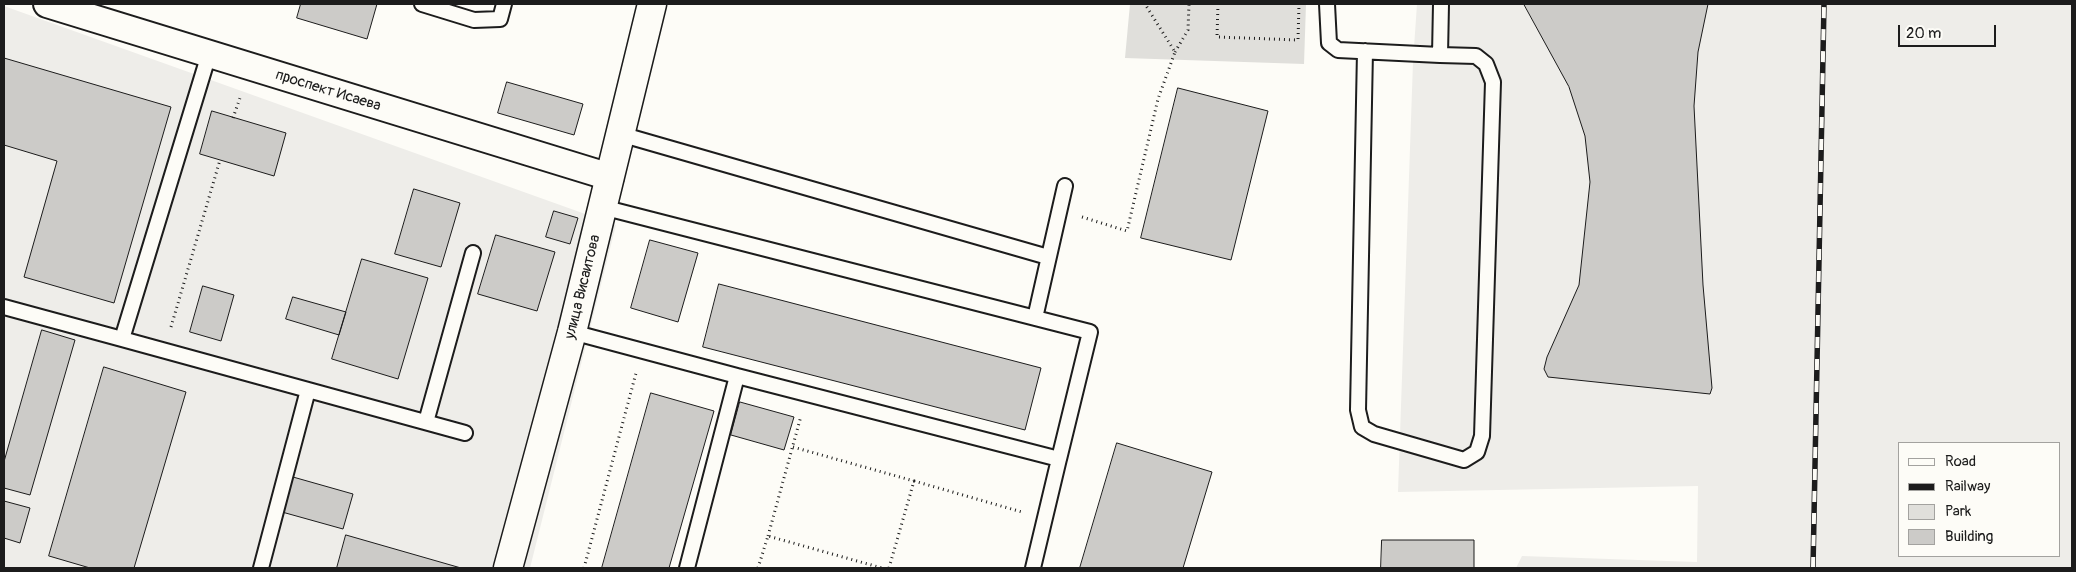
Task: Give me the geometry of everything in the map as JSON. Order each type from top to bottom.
[{"type":"main road","name":"улица Висаитова","points":[[508,568],[572,332],[652,4]]},
{"type":"street","name":"проспект Исаева","points":[[47,4],[610,177]]},
{"type":"lane","points":[[422,4],[474,20],[500,19],[504,4]]},
{"type":"lane","points":[[1327,4],[1329,43],[1338,50],[1364,51],[1440,55],[1476,56],[1486,64],[1493,82],[1482,436],[1477,452],[1464,460],[1374,434],[1362,427],[1358,410],[1364,51]]},
{"type":"lane","points":[[1440,55],[1442,4]]},
{"type":"lane","points":[[122,339],[208,54]]},
{"type":"lane","points":[[620,134],[1048,257]]},
{"type":"lane","points":[[1035,318],[1065,186]]},
{"type":"lane","points":[[602,207],[1090,332],[1033,568]]},
{"type":"lane","points":[[426,422],[473,253]]},
{"type":"lane","points":[[4,307],[466,433]]},
{"type":"lane","points":[[572,332],[807,395],[1059,459]]},
{"type":"lane","points":[[687,568],[736,376]]},
{"type":"lane","points":[[261,568],[308,390]]},
{"type":"path","points":[[1145,4],[1175,52]]},
{"type":"path","points":[[1059,210],[1127,231],[1158,99],[1175,52],[1188,30],[1190,4]]},
{"type":"path","points":[[1218,4],[1218,36],[1298,40],[1299,4]]},
{"type":"path","points":[[164,351],[220,160]]},
{"type":"path","points":[[584,568],[642,351]]},
{"type":"path","points":[[758,568],[807,395]]},
{"type":"path","points":[[793,447],[1045,518]]},
{"type":"path","points":[[889,568],[914,481]]},
{"type":"path","points":[[768,536],[882,568]]},
{"type":"shaded area","points":[[1417,4],[2072,4],[2072,568],[1516,568],[1522,556],[1697,562],[1698,486],[1398,492],[1413,62]]},
{"type":"shaded area","points":[[4,6],[616,225],[530,568],[4,568]]},
{"type":"green space","points":[[1130,4],[1306,4],[1304,64],[1125,58]]},
{"type":"building","points":[[301,4],[377,4],[367,39],[297,18]]},
{"type":"building","points":[[1524,4],[1708,4],[1698,52],[1694,106],[1703,285],[1712,388],[1710,394],[1548,377],[1544,369],[1547,357],[1579,285],[1590,182],[1585,136],[1569,87]]},
{"type":"building","points":[[4,58],[171,107],[114,303],[24,277],[57,161],[4,145]]},
{"type":"building","points":[[507,82],[583,104],[574,135],[498,113]]},
{"type":"building","points":[[1178,88],[1268,111],[1231,260],[1141,238]]},
{"type":"building","points":[[212,111],[286,133],[274,176],[200,154]]},
{"type":"building","points":[[414,189],[460,203],[441,267],[395,254]]},
{"type":"building","points":[[554,211],[578,218],[570,244],[546,237]]},
{"type":"building","points":[[496,235],[555,252],[537,311],[478,294]]},
{"type":"building","points":[[650,240],[698,253],[678,322],[631,308]]},
{"type":"building","points":[[362,259],[428,278],[398,379],[332,359]]},
{"type":"building","points":[[719,284],[1041,368],[1025,430],[703,347]]},
{"type":"building","points":[[203,286],[234,295],[221,341],[190,332]]},
{"type":"building","points":[[293,297],[346,312],[339,335],[286,319]]},
{"type":"building","points":[[42,330],[75,340],[30,495],[4,488],[4,462]]},
{"type":"building","points":[[104,367],[186,392],[134,568],[90,568],[49,556]]},
{"type":"building","points":[[651,393],[714,411],[669,568],[602,568]]},
{"type":"building","points":[[740,402],[794,417],[784,450],[731,435]]},
{"type":"building","points":[[1117,443],[1212,472],[1183,568],[1080,568]]},
{"type":"building","points":[[293,477],[353,494],[343,529],[282,512]]},
{"type":"building","points":[[4,501],[30,508],[20,543],[4,538]]},
{"type":"building","points":[[346,535],[461,568],[337,568]]},
{"type":"building","points":[[1382,540],[1474,540],[1474,568],[1381,568]]},
{"type":"railway","points":[[1813,568],[1824,4]]}]
